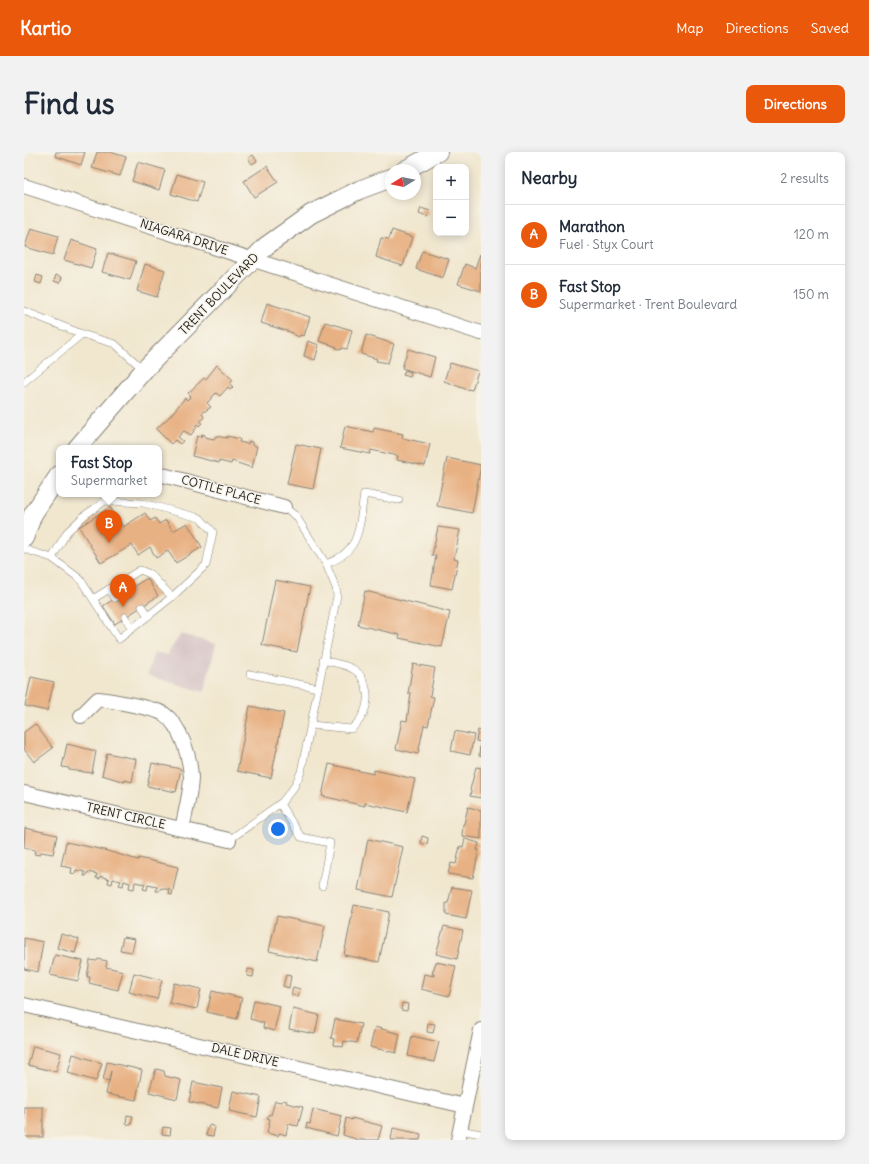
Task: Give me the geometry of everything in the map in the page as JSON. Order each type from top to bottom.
[{"type":"street","points":[[416,164],[438,152]]},
{"type":"street","name":"TRENT BOULEVARD","points":[[80,445],[144,370],[266,246],[311,214],[359,190],[385,180]]},
{"type":"street","name":"NIAGARA DRIVE","points":[[24,186],[481,333]]},
{"type":"street","name":"COTTLE PLACE","points":[[162,475],[284,507]]},
{"type":"street","points":[[24,538],[33,514],[56,480]]},
{"type":"street","points":[[81,716],[98,699],[113,700],[163,713],[177,728],[187,755],[191,778],[182,829]]},
{"type":"street","name":"TRENT CIRCLE","points":[[24,793],[229,840]]},
{"type":"street","name":"DALE DRIVE","points":[[24,1005],[466,1106]]},
{"type":"street","points":[[459,1135],[481,1030]]},
{"type":"lane","points":[[24,312],[82,334],[115,344],[144,370]]},
{"type":"lane","points":[[24,382],[82,334]]},
{"type":"lane","points":[[326,564],[341,558],[353,547],[364,494],[399,500]]},
{"type":"lane","points":[[24,549],[52,558],[80,580],[119,639],[172,596],[206,565],[213,532],[200,518],[143,503],[105,501],[86,514],[67,532],[52,558]]},
{"type":"lane","points":[[229,840],[280,804],[294,787],[301,772],[337,596],[336,588],[326,564],[296,516],[284,507]]},
{"type":"lane","points":[[93,599],[140,570],[150,574],[172,596]]},
{"type":"lane","points":[[124,580],[130,588]]},
{"type":"lane","points":[[109,589],[115,598]]},
{"type":"lane","points":[[142,607],[148,616]]},
{"type":"lane","points":[[125,617],[132,629]]},
{"type":"lane","points":[[311,725],[351,729],[359,722],[368,704],[368,688],[362,677],[354,669],[324,660]]},
{"type":"lane","points":[[250,674],[318,688]]},
{"type":"lane","points":[[280,804],[301,837],[330,843],[322,886]]},
{"type":"lane","points":[[459,1135],[481,1134]]},
{"type":"shaded area","points":[[181,634],[216,644],[204,692],[147,675],[154,652],[167,655]]},
{"type":"building","points":[[56,152],[85,152],[81,165],[55,156]]},
{"type":"building","points":[[97,152],[110,152],[126,157],[120,176],[92,168]]},
{"type":"building","points":[[253,155],[257,161],[252,164],[248,158]]},
{"type":"building","points":[[138,162],[165,170],[159,190],[132,181]]},
{"type":"building","points":[[267,166],[278,182],[254,197],[244,181]]},
{"type":"building","points":[[177,174],[203,182],[197,202],[171,194]]},
{"type":"building","points":[[421,208],[430,211],[427,217],[419,214]]},
{"type":"building","points":[[31,228],[58,236],[53,255],[25,247]]},
{"type":"building","points":[[392,230],[412,237],[403,266],[376,257],[381,238],[389,239]]},
{"type":"building","points":[[71,240],[97,249],[91,268],[64,260]]},
{"type":"building","points":[[422,251],[449,259],[443,278],[416,269]]},
{"type":"building","points":[[108,253],[136,261],[130,280],[102,272]]},
{"type":"building","points":[[480,254],[481,291],[458,284],[465,264],[475,268]]},
{"type":"building","points":[[145,264],[165,270],[157,297],[137,291]]},
{"type":"building","points":[[37,275],[43,277],[41,284],[35,282]]},
{"type":"building","points":[[56,275],[62,277],[60,283],[54,281]]},
{"type":"building","points":[[267,303],[310,317],[304,336],[300,335],[299,337],[293,333],[261,323]]},
{"type":"building","points":[[325,322],[352,330],[347,349],[342,348],[341,350],[336,348],[337,347],[319,341]]},
{"type":"building","points":[[366,335],[394,344],[388,363],[376,361],[377,359],[361,354]]},
{"type":"building","points":[[308,341],[319,345],[315,360],[304,356]]},
{"type":"building","points":[[408,349],[435,357],[430,377],[402,368]]},
{"type":"building","points":[[450,363],[478,371],[472,390],[468,390],[444,381]]},
{"type":"building","points":[[217,365],[233,380],[230,384],[233,387],[230,390],[228,387],[220,396],[216,393],[207,403],[211,407],[202,413],[204,417],[200,422],[202,423],[199,426],[197,424],[195,426],[197,427],[191,435],[184,431],[178,437],[183,441],[180,444],[175,440],[171,444],[156,429],[169,417],[185,398],[187,400],[191,396],[188,393],[204,378],[206,379]]},
{"type":"building","points":[[405,370],[411,372],[410,377],[403,375]]},
{"type":"building","points":[[345,426],[373,432],[374,428],[403,434],[402,438],[430,444],[425,466],[397,460],[398,456],[371,450],[370,454],[340,448]]},
{"type":"building","points":[[202,434],[205,435],[205,437],[214,439],[216,436],[227,438],[227,436],[240,439],[239,442],[248,444],[249,441],[252,442],[252,445],[257,446],[252,468],[232,461],[231,464],[219,461],[219,463],[192,456],[197,436],[201,437]]},
{"type":"building","points":[[296,444],[321,449],[313,489],[287,484]]},
{"type":"building","points":[[447,458],[481,465],[472,513],[437,506]]},
{"type":"building","points":[[110,507],[123,527],[145,513],[150,521],[155,518],[159,524],[166,520],[173,531],[187,523],[202,547],[176,563],[168,551],[156,558],[150,547],[138,555],[132,545],[101,563],[79,527]]},
{"type":"building","points":[[438,527],[460,530],[454,559],[458,560],[452,589],[431,585],[436,556],[432,556]]},
{"type":"building","points":[[147,578],[158,596],[115,624],[103,606]]},
{"type":"building","points":[[275,580],[310,587],[297,652],[262,645]]},
{"type":"building","points":[[365,591],[450,612],[442,647],[399,638],[400,635],[358,625]]},
{"type":"building","points":[[413,664],[435,668],[430,696],[434,697],[428,726],[424,725],[418,754],[396,749],[402,720],[407,721],[411,693],[408,693]]},
{"type":"building","points":[[31,677],[54,682],[47,711],[25,706]]},
{"type":"building","points":[[250,706],[284,713],[271,778],[237,771]]},
{"type":"building","points":[[35,724],[53,748],[34,762],[24,749],[24,732]]},
{"type":"building","points":[[478,730],[481,731],[481,742],[476,741]]},
{"type":"building","points":[[455,731],[474,735],[470,755],[451,751]]},
{"type":"building","points":[[67,744],[96,751],[92,773],[69,770],[69,768],[62,767]]},
{"type":"building","points":[[480,744],[481,745],[481,757],[479,756]]},
{"type":"building","points":[[107,753],[136,759],[132,782],[125,780],[125,782],[102,775]]},
{"type":"building","points":[[152,763],[181,769],[176,792],[147,786]]},
{"type":"building","points":[[329,764],[373,774],[374,770],[415,779],[407,812],[365,803],[365,806],[322,796]]},
{"type":"building","points":[[476,767],[481,768],[481,798],[470,796],[470,790]]},
{"type":"building","points":[[468,807],[481,810],[481,839],[462,836],[463,824]]},
{"type":"building","points":[[25,828],[57,835],[53,854],[41,852],[40,855],[34,854],[35,850],[24,848]]},
{"type":"building","points":[[422,836],[428,838],[427,845],[421,843]]},
{"type":"building","points":[[368,839],[403,847],[392,897],[358,890]]},
{"type":"building","points":[[465,839],[479,843],[473,878],[448,874],[451,863],[456,864],[460,846],[463,847]]},
{"type":"building","points":[[66,842],[104,850],[138,860],[139,858],[178,867],[172,895],[169,894],[170,890],[161,888],[159,891],[156,891],[157,887],[148,885],[147,890],[143,889],[145,884],[135,882],[134,889],[129,888],[130,883],[124,881],[123,886],[119,885],[121,881],[113,879],[112,884],[108,883],[109,879],[100,876],[100,879],[96,878],[97,874],[88,872],[86,876],[84,876],[85,872],[76,870],[75,874],[71,873],[72,868],[61,866]]},
{"type":"building","points":[[452,887],[472,890],[466,919],[446,915],[446,903],[448,903]]},
{"type":"building","points":[[354,905],[389,912],[379,962],[344,955]]},
{"type":"building","points":[[277,916],[325,926],[317,962],[269,951]]},
{"type":"building","points":[[444,926],[463,930],[457,959],[436,954]]},
{"type":"building","points":[[61,934],[79,939],[75,953],[57,948]]},
{"type":"building","points":[[123,937],[135,939],[132,952],[120,950]]},
{"type":"building","points":[[24,938],[43,942],[38,972],[24,969]]},
{"type":"building","points":[[55,955],[83,961],[78,981],[50,975]]},
{"type":"building","points":[[98,959],[107,961],[106,967],[123,971],[118,990],[89,983],[90,977],[87,977],[90,960],[97,961]]},
{"type":"building","points":[[436,962],[456,966],[449,996],[421,989],[424,974],[434,976],[434,974],[432,974]]},
{"type":"building","points":[[248,969],[254,970],[253,977],[247,976]]},
{"type":"building","points":[[134,973],[162,980],[157,999],[129,992]]},
{"type":"building","points":[[286,975],[291,976],[289,988],[283,986]]},
{"type":"building","points":[[174,983],[201,989],[197,1009],[169,1003]]},
{"type":"building","points":[[293,987],[300,989],[298,996],[291,995]]},
{"type":"building","points":[[212,991],[242,998],[237,1019],[207,1012]]},
{"type":"building","points":[[254,1000],[280,1006],[274,1031],[263,1028],[264,1023],[250,1019]]},
{"type":"building","points":[[402,1003],[408,1004],[407,1011],[401,1010]]},
{"type":"building","points":[[293,1009],[319,1015],[315,1034],[289,1029]]},
{"type":"building","points":[[335,1019],[361,1024],[357,1043],[344,1041],[343,1047],[333,1045],[334,1039],[331,1038]]},
{"type":"building","points":[[428,1023],[435,1024],[433,1033],[427,1032]]},
{"type":"building","points":[[375,1027],[400,1034],[396,1053],[370,1047]]},
{"type":"building","points":[[412,1036],[439,1042],[434,1062],[408,1056]]},
{"type":"building","points":[[33,1046],[61,1053],[56,1072],[28,1065]]},
{"type":"building","points":[[73,1054],[102,1063],[96,1081],[68,1073]]},
{"type":"building","points":[[107,1062],[142,1070],[136,1100],[106,1094],[109,1081],[103,1080]]},
{"type":"building","points":[[156,1069],[164,1071],[165,1076],[181,1080],[177,1099],[149,1092]]},
{"type":"building","points":[[193,1082],[222,1088],[218,1108],[189,1102]]},
{"type":"building","points":[[233,1091],[261,1097],[257,1117],[229,1111]]},
{"type":"building","points":[[283,1100],[287,1101],[286,1103],[303,1107],[298,1126],[288,1124],[286,1135],[279,1133],[278,1136],[267,1133],[270,1119],[267,1118],[269,1114],[271,1115],[275,1101],[282,1102]]},
{"type":"building","points":[[24,1107],[43,1107],[43,1137],[24,1137]]},
{"type":"building","points":[[313,1109],[342,1116],[337,1136],[306,1128],[307,1123],[310,1124]]},
{"type":"building","points":[[127,1115],[133,1116],[131,1125],[126,1124]]},
{"type":"building","points":[[346,1118],[352,1120],[352,1118],[382,1126],[378,1140],[359,1140],[343,1135]]},
{"type":"building","points":[[209,1125],[215,1127],[213,1136],[206,1135]]},
{"type":"building","points":[[163,1127],[171,1128],[170,1135],[162,1134]]},
{"type":"building","points":[[393,1128],[421,1134],[420,1140],[391,1140]]},
{"type":"place","name":"Fast Stop","points":[[109,543]]},
{"type":"place","name":"Marathon","points":[[123,607]]}]
